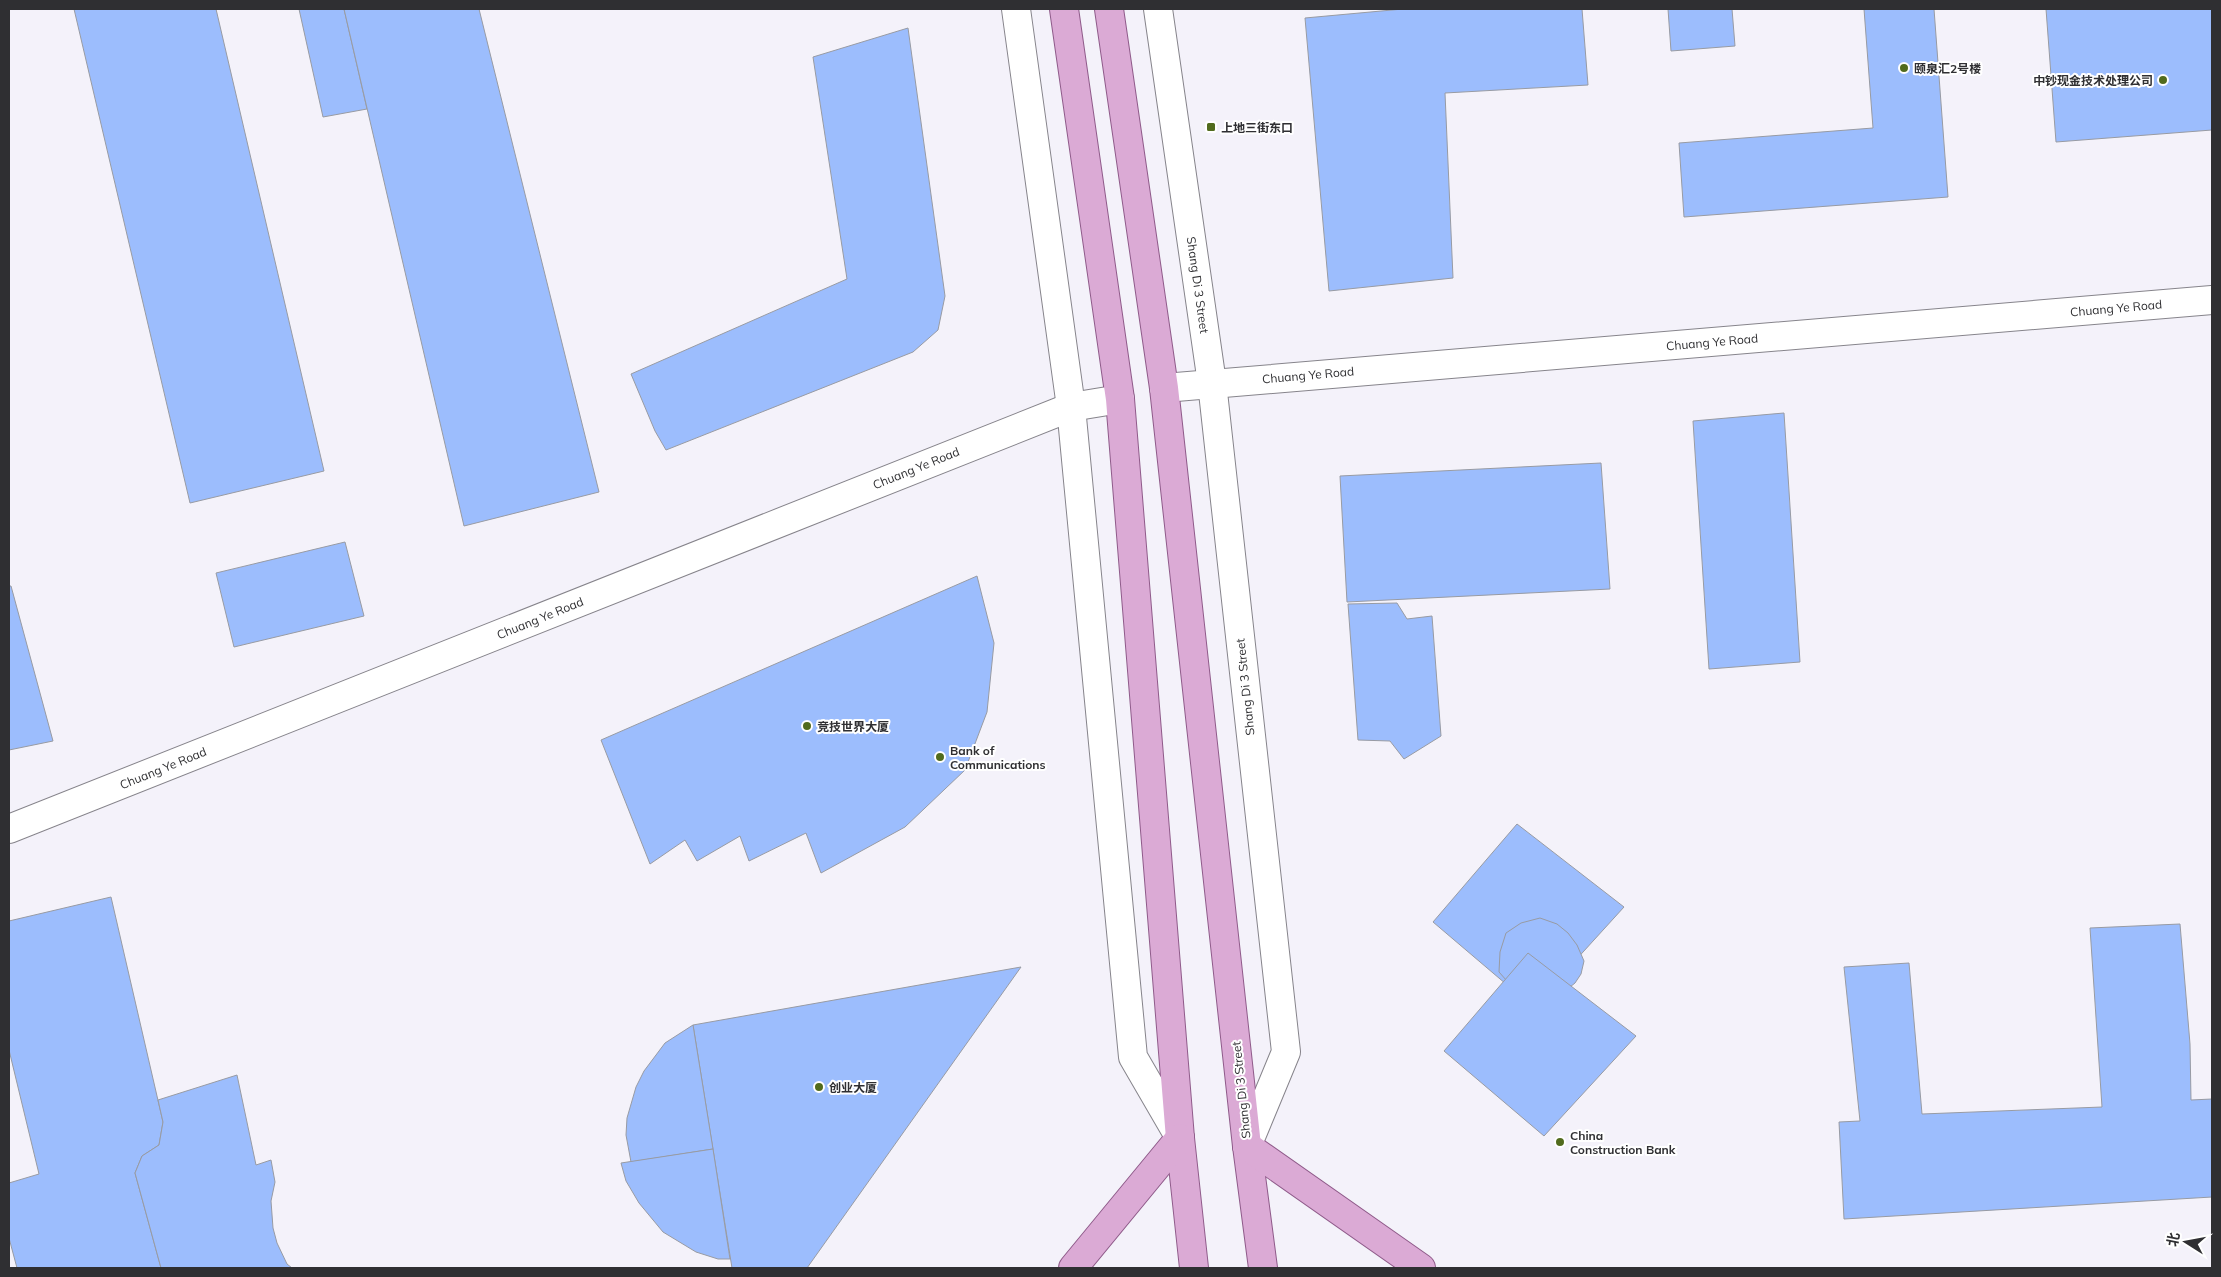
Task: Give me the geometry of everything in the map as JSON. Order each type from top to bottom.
[{"type":"main road","points":[[1064,9],[1120,399],[1180,1138],[1194,1268]]},
{"type":"main road","name":"Shang Di 3 Street","points":[[1109,9],[1164,388],[1247,1146]]},
{"type":"main road","points":[[1074,1268],[1180,1138]]},
{"type":"main road","points":[[1247,1146],[1263,1268]]},
{"type":"main road","points":[[1247,1146],[1420,1268]]},
{"type":"street","points":[[1016,9],[1070,407],[1133,1057],[1180,1138]]},
{"type":"street","name":"Shang Di 3 Street","points":[[1158,9],[1212,383],[1286,1052],[1247,1146]]},
{"type":"street","name":"Chuang Ye Road","points":[[1164,388],[2212,300]]},
{"type":"street","name":"Chuang Ye Road","points":[[9,829],[1070,407],[1120,399]]},
{"type":"building","points":[[74,9],[216,9],[324,471],[190,503]]},
{"type":"building","points":[[299,9],[344,9],[367,109],[323,117]]},
{"type":"building","points":[[344,9],[479,9],[599,492],[464,526]]},
{"type":"building","points":[[1403,9],[1582,9],[1588,85],[1445,93],[1453,278],[1329,291],[1305,18]]},
{"type":"building","points":[[1668,9],[1732,9],[1735,46],[1671,51]]},
{"type":"building","name":"颐泉汇2号楼","points":[[1864,9],[1934,9],[1948,197],[1684,217],[1679,143],[1873,128]]},
{"type":"building","points":[[2046,9],[2212,9],[2212,130],[2056,142]]},
{"type":"building","points":[[908,28],[945,296],[938,330],[913,352],[666,450],[655,431],[631,374],[847,279],[813,57]]},
{"type":"building","points":[[1784,413],[1800,662],[1709,669],[1693,421]]},
{"type":"building","points":[[1601,463],[1610,589],[1347,602],[1340,476]]},
{"type":"building","points":[[345,542],[364,616],[234,647],[216,573]]},
{"type":"building","name":"竞技世界大厦","points":[[977,576],[994,643],[987,712],[965,770],[905,827],[821,873],[806,833],[749,861],[740,836],[697,861],[685,840],[650,864],[601,740]]},
{"type":"building","points":[[9,586],[11,586],[53,741],[9,750]]},
{"type":"building","points":[[1397,603],[1407,619],[1432,616],[1441,736],[1404,759],[1390,741],[1358,740],[1348,604]]},
{"type":"building","points":[[1517,824],[1624,907],[1533,1007],[1433,922]]},
{"type":"building","points":[[111,897],[163,1122],[159,1145],[142,1156],[135,1173],[161,1268],[17,1268],[9,1238],[9,1183],[39,1174],[9,1050],[9,921]]},
{"type":"building","points":[[1540,918],[1557,924],[1568,933],[1577,945],[1584,961],[1581,974],[1575,983],[1551,999],[1531,998],[1515,990],[1499,972],[1500,952],[1506,933],[1521,923]]},
{"type":"building","points":[[2180,924],[2190,1044],[2191,1100],[2212,1099],[2212,1197],[1844,1219],[1839,1122],[1860,1121],[1844,967],[1909,963],[1922,1114],[2102,1107],[2090,928]]},
{"type":"building","points":[[1528,953],[1636,1036],[1544,1136],[1444,1051]]},
{"type":"building","name":"创业大厦","points":[[1021,967],[807,1268],[732,1268],[693,1025]]},
{"type":"building","points":[[693,1025],[713,1149],[631,1162],[626,1135],[627,1118],[636,1087],[644,1071],[665,1043]]},
{"type":"building","points":[[237,1075],[256,1165],[271,1160],[275,1182],[271,1201],[273,1228],[277,1243],[287,1264],[292,1268],[161,1268],[135,1173],[142,1156],[159,1145],[163,1122],[158,1100]]},
{"type":"building","points":[[713,1149],[730,1259],[718,1259],[696,1252],[663,1232],[639,1203],[626,1181],[621,1163]]},
{"type":"place","name":"颐泉汇2号楼","points":[[1904,68]]},
{"type":"place","name":"中钞现金技术处理公司","points":[[2163,80]]},
{"type":"place","name":"上地三街东口","points":[[1211,127]]},
{"type":"place","name":"竞技世界大厦","points":[[807,726]]},
{"type":"place","name":"Bank of Communications","points":[[940,757]]},
{"type":"place","name":"创业大厦","points":[[819,1087]]},
{"type":"place","name":"China Construction Bank","points":[[1560,1142]]}]
